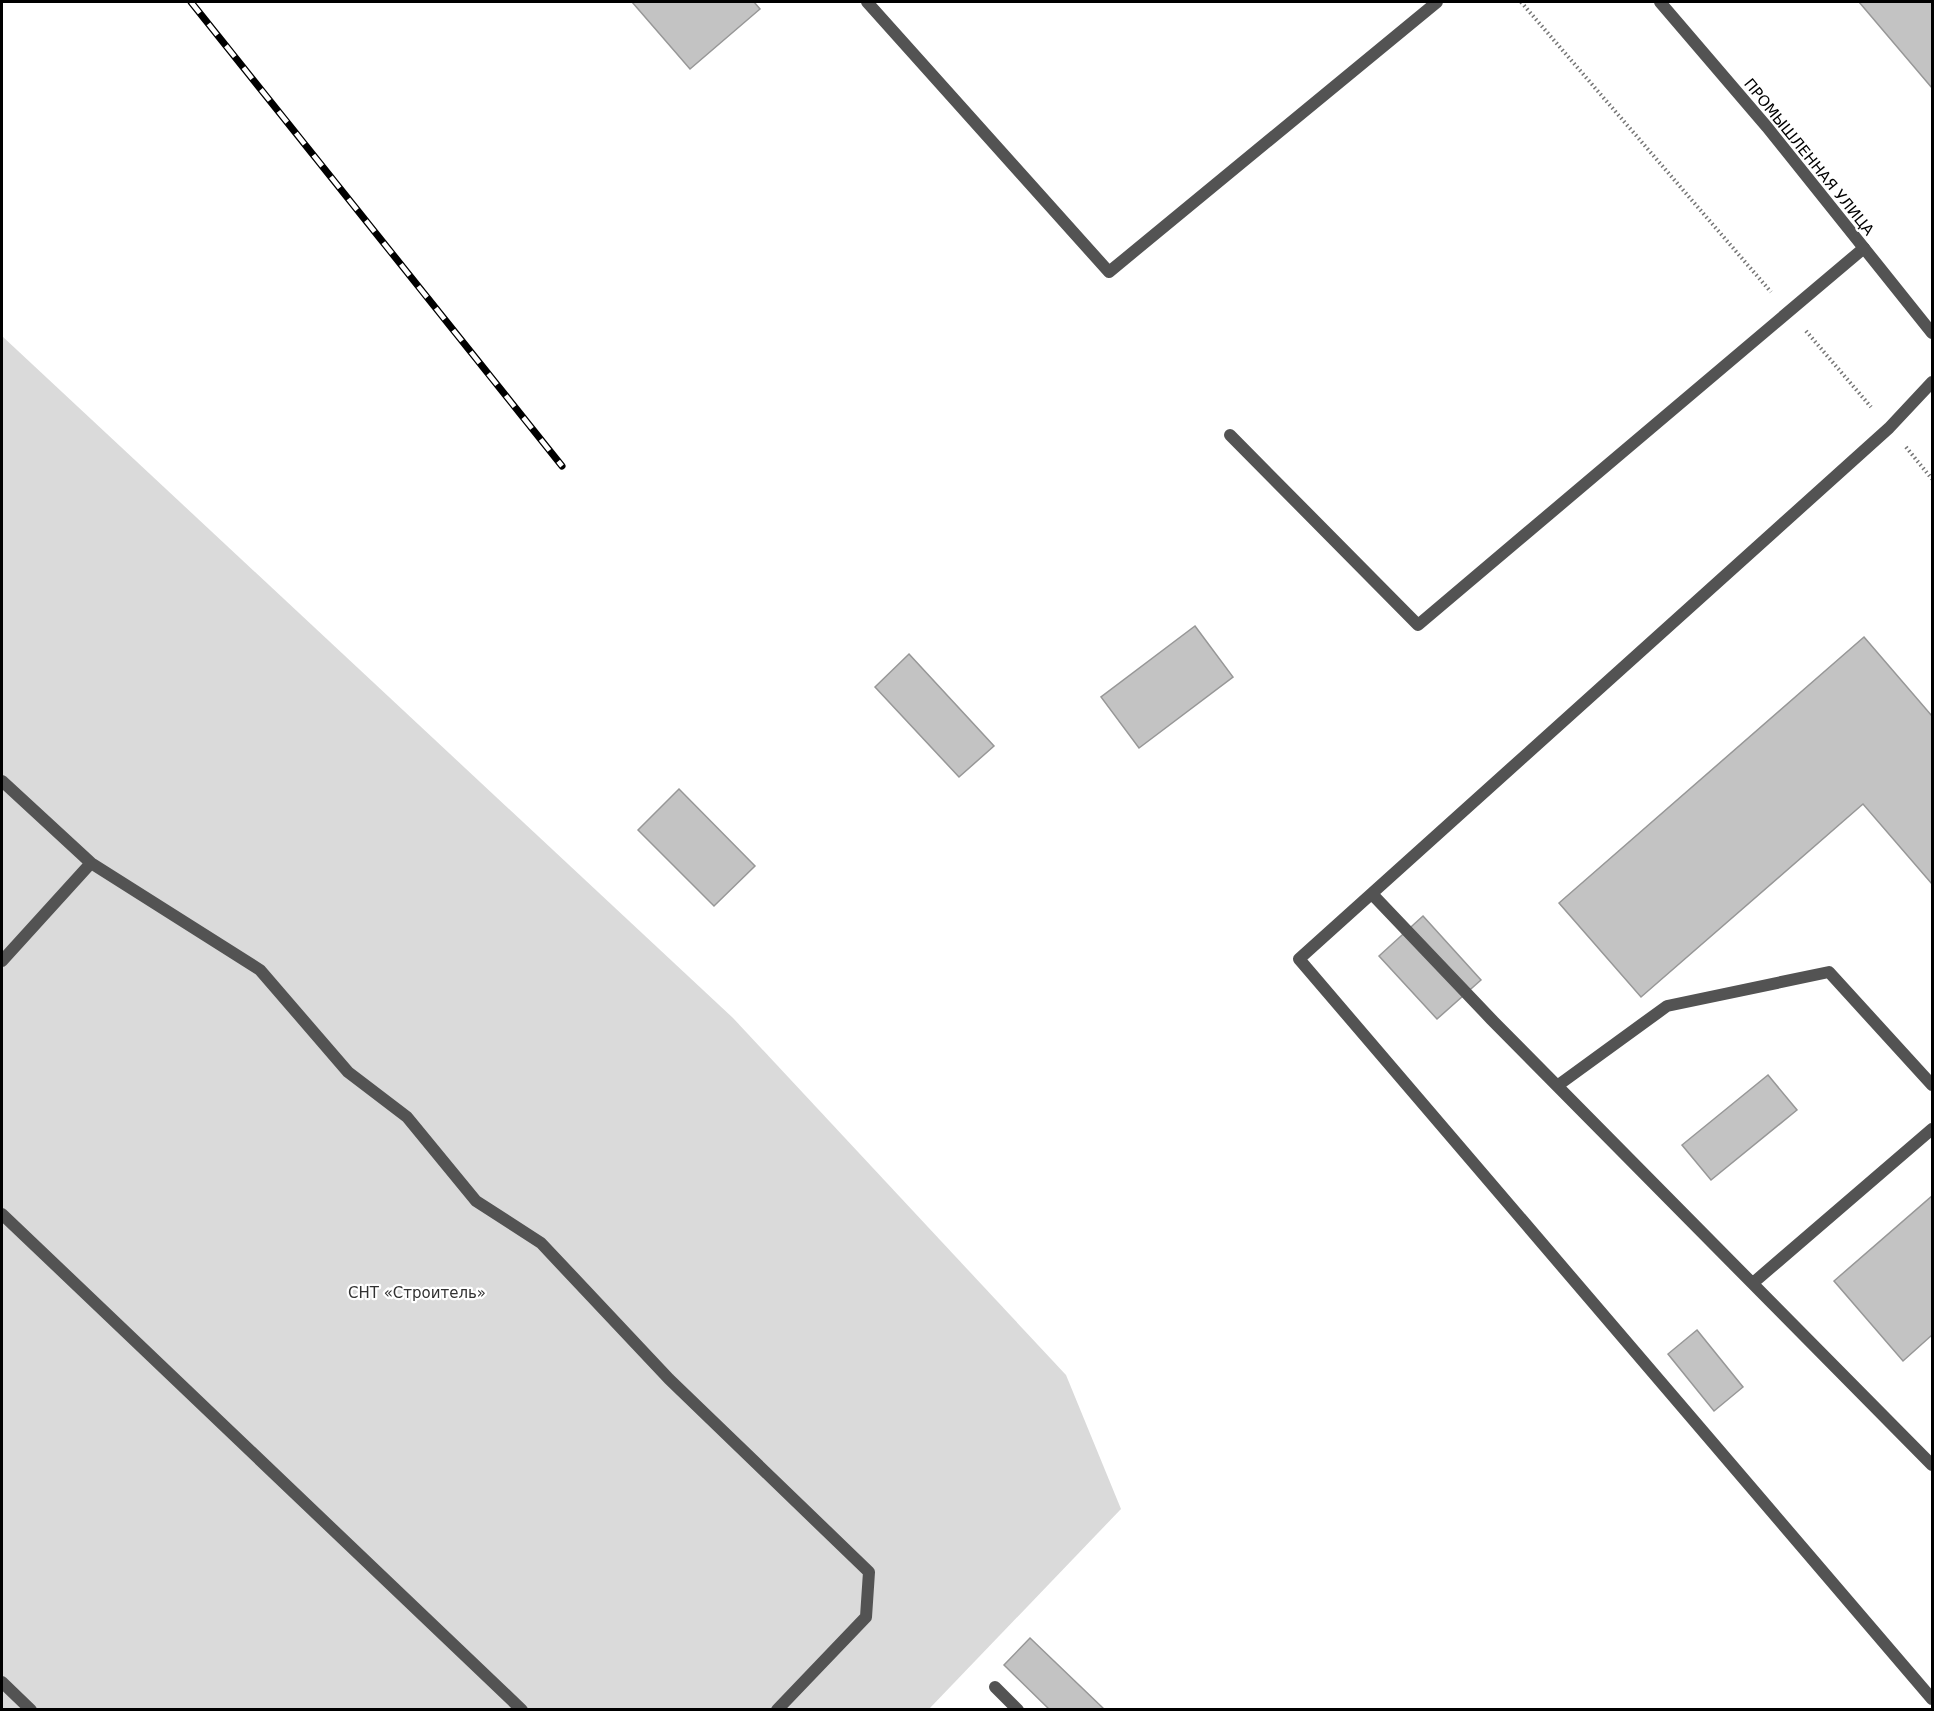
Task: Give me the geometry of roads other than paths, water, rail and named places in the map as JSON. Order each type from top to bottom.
[{"type":"street","points":[[867,2],[1109,272],[1437,2]]},
{"type":"street","name":"ПРОМЫШЛЕННАЯ УЛИЦА","points":[[1660,2],[1767,127],[1932,333]]},
{"type":"street","points":[[1230,435],[1418,625],[1864,248]]},
{"type":"street","points":[[1932,382],[1889,428],[1299,959],[1932,1699]]},
{"type":"street","points":[[2,781],[91,862],[260,970],[348,1072],[407,1118],[476,1201],[541,1243],[669,1379],[869,1572],[866,1617],[777,1710]]},
{"type":"street","points":[[2,961],[91,862]]},
{"type":"street","points":[[1372,894],[1557,1086],[1932,1465]]},
{"type":"street","points":[[1557,1086],[1667,1006],[1829,972],[1932,1085]]},
{"type":"street","points":[[1753,1283],[1932,1129]]},
{"type":"street","points":[[2,1214],[522,1710]]},
{"type":"street","points":[[2,1682],[31,1710]]},
{"type":"street","points":[[995,1688],[1018,1710]]},
{"type":"railway","points":[[191,2],[562,466]]},
{"type":"park label","name":"СНТ «Строитель»","points":[[417,1293]]}]
